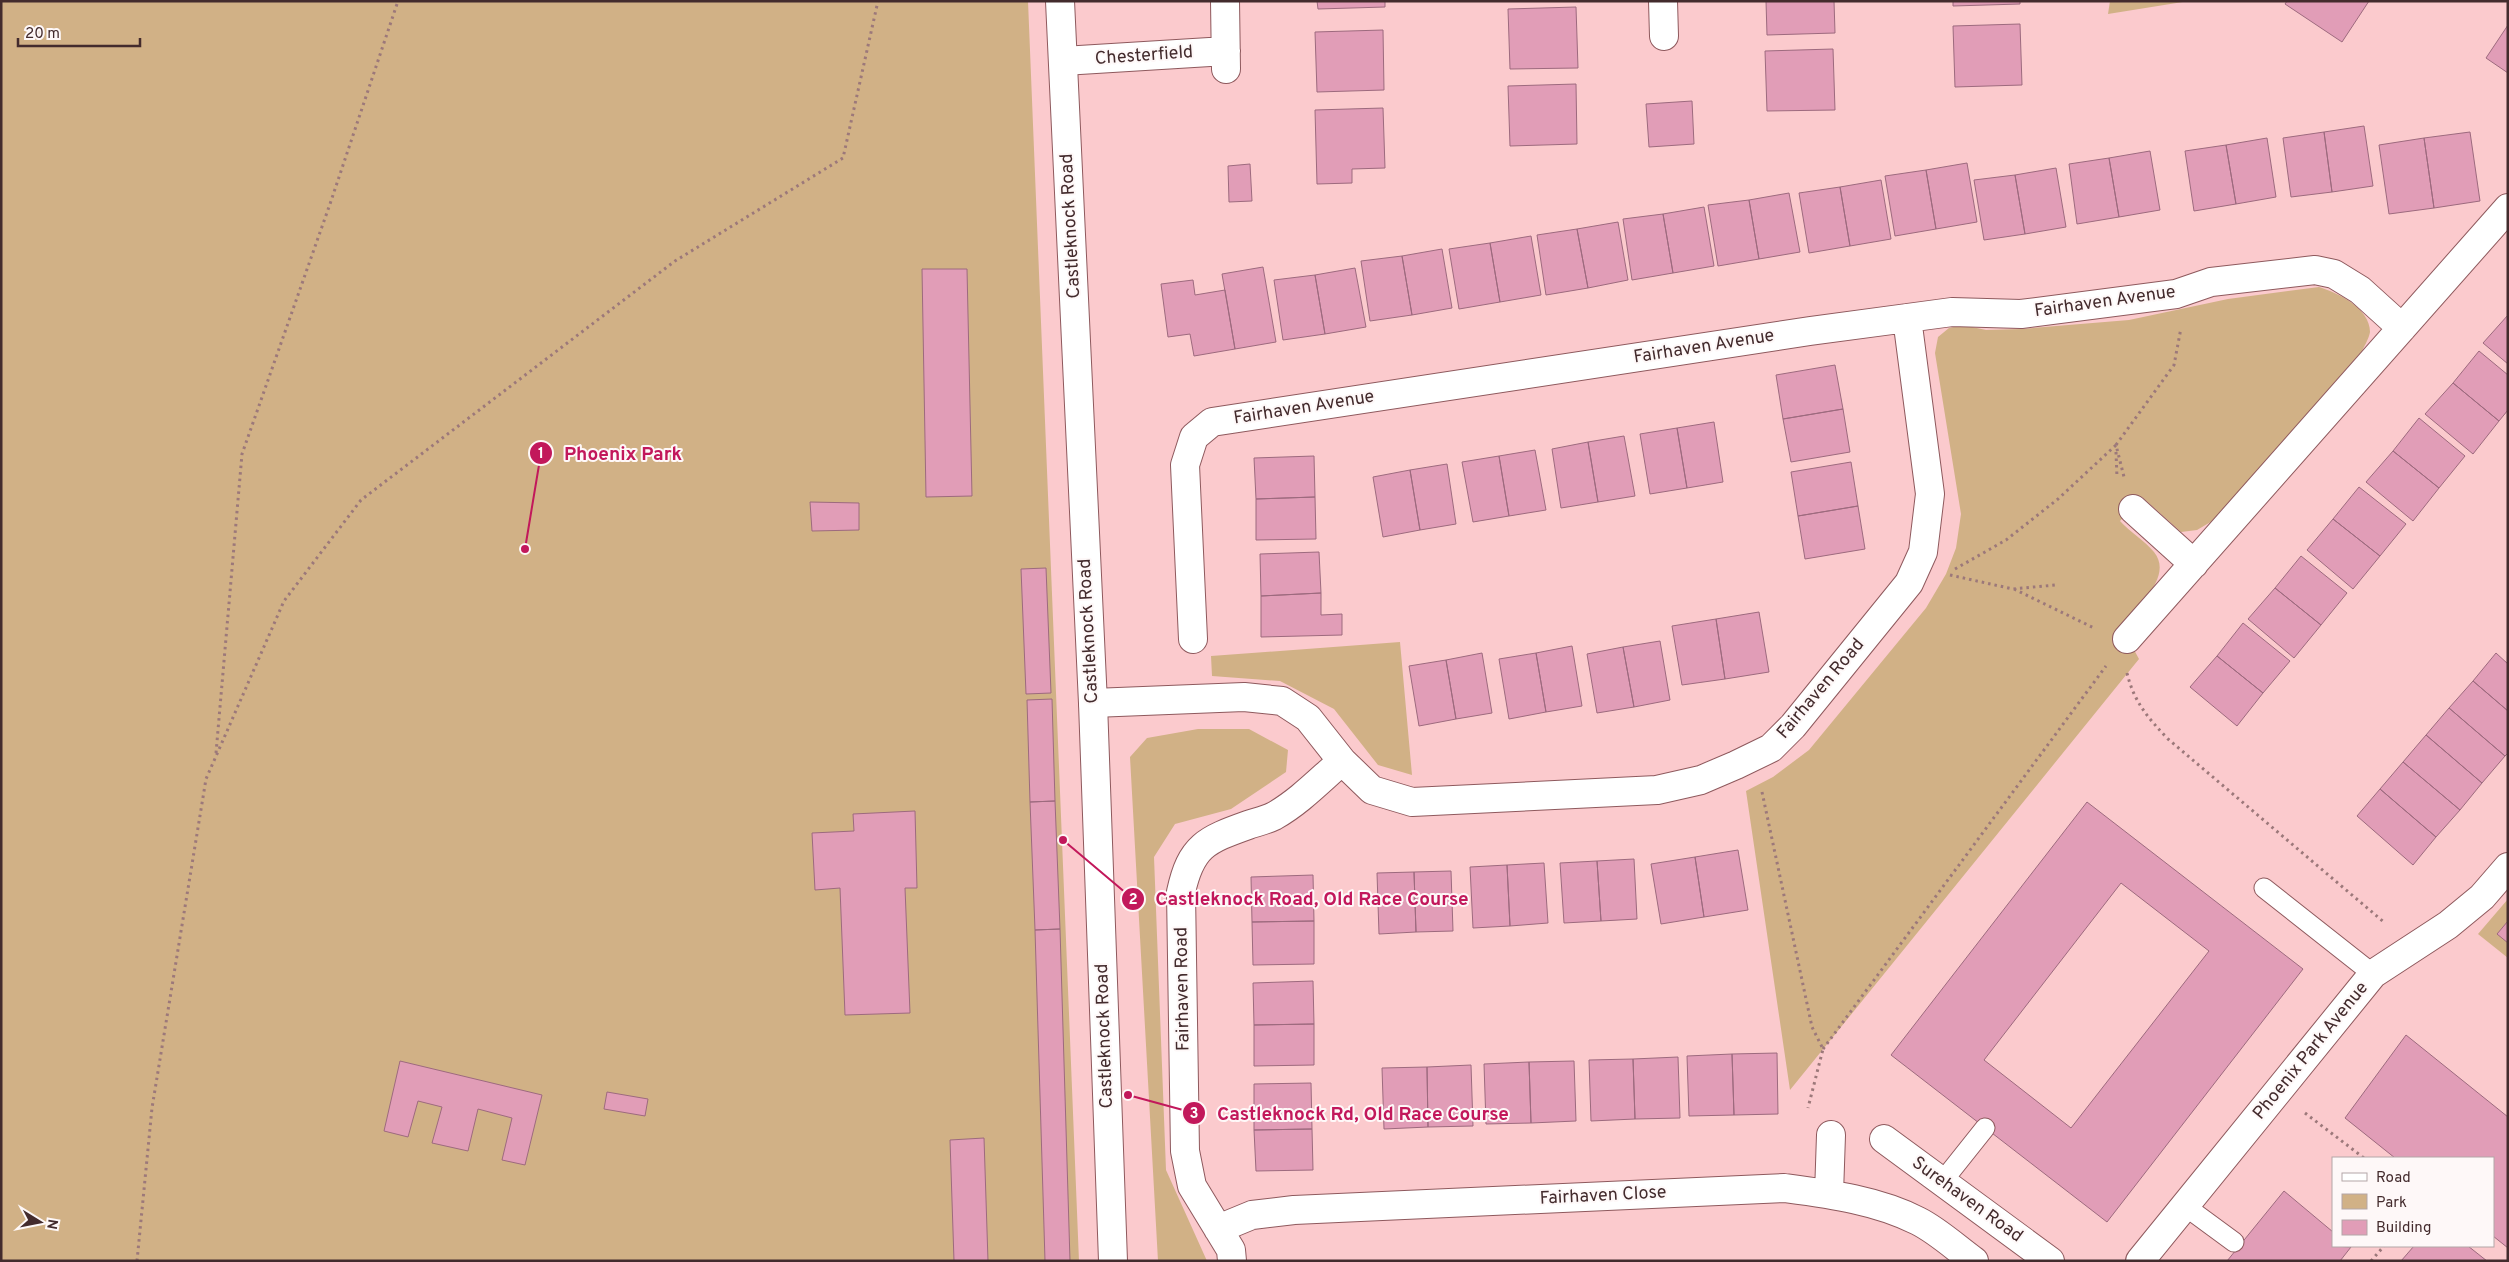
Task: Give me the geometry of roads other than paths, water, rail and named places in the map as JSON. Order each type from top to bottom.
[{"type":"street","name":"Castleknock Road","points":[[1060,1],[1092,703],[1113,1261]]},
{"type":"street","name":"Chesterfield","points":[[1063,61],[1226,61],[1225,1]]},
{"type":"street","points":[[1663,1],[1664,36]]},
{"type":"street","points":[[2124,642],[2508,208]]},
{"type":"street","name":"Fairhaven Avenue","points":[[1193,639],[1185,465],[1194,437],[1212,422],[1810,331],[1952,312],[2021,314],[2176,294],[2211,282],[2315,270],[2334,274],[2360,290],[2402,328]]},
{"type":"street","name":"Fairhaven Road","points":[[1092,703],[1244,697],[1282,701],[1308,718],[1342,761],[1372,790],[1412,802],[1657,790],[1700,780],[1748,759],[1771,748],[1793,726],[1909,583],[1922,552],[1930,494],[1907,318]]},
{"type":"street","points":[[2132,509],[2194,564]]},
{"type":"street","name":"Fairhaven Road","points":[[1232,1261],[1231,1250],[1192,1186],[1185,1151],[1181,892],[1186,869],[1196,852],[1216,837],[1273,816],[1311,788],[1342,761]]},
{"type":"street","name":"Phoenix Park Avenue","points":[[2140,1261],[2373,974],[2448,924],[2482,897],[2508,867]]},
{"type":"street","points":[[1829,1194],[1831,1135]]},
{"type":"street","name":"Surehaven Road","points":[[1884,1139],[2050,1261]]},
{"type":"street","name":"Fairhaven Close","points":[[1218,1229],[1252,1215],[1294,1210],[1784,1188],[1829,1194],[1878,1205],[1918,1221],[1974,1261]]},
{"type":"lane","points":[[2264,888],[2373,974]]},
{"type":"lane","points":[[1942,1182],[1985,1128]]},
{"type":"lane","points":[[2185,1206],[2234,1242]]},
{"type":"place","name":"Phoenix Park","points":[[525,549]]},
{"type":"place","name":"Castleknock Road, Old Race Course","points":[[1063,840]]},
{"type":"place","name":"Castleknock Rd, Old Race Course","points":[[1128,1095]]}]
